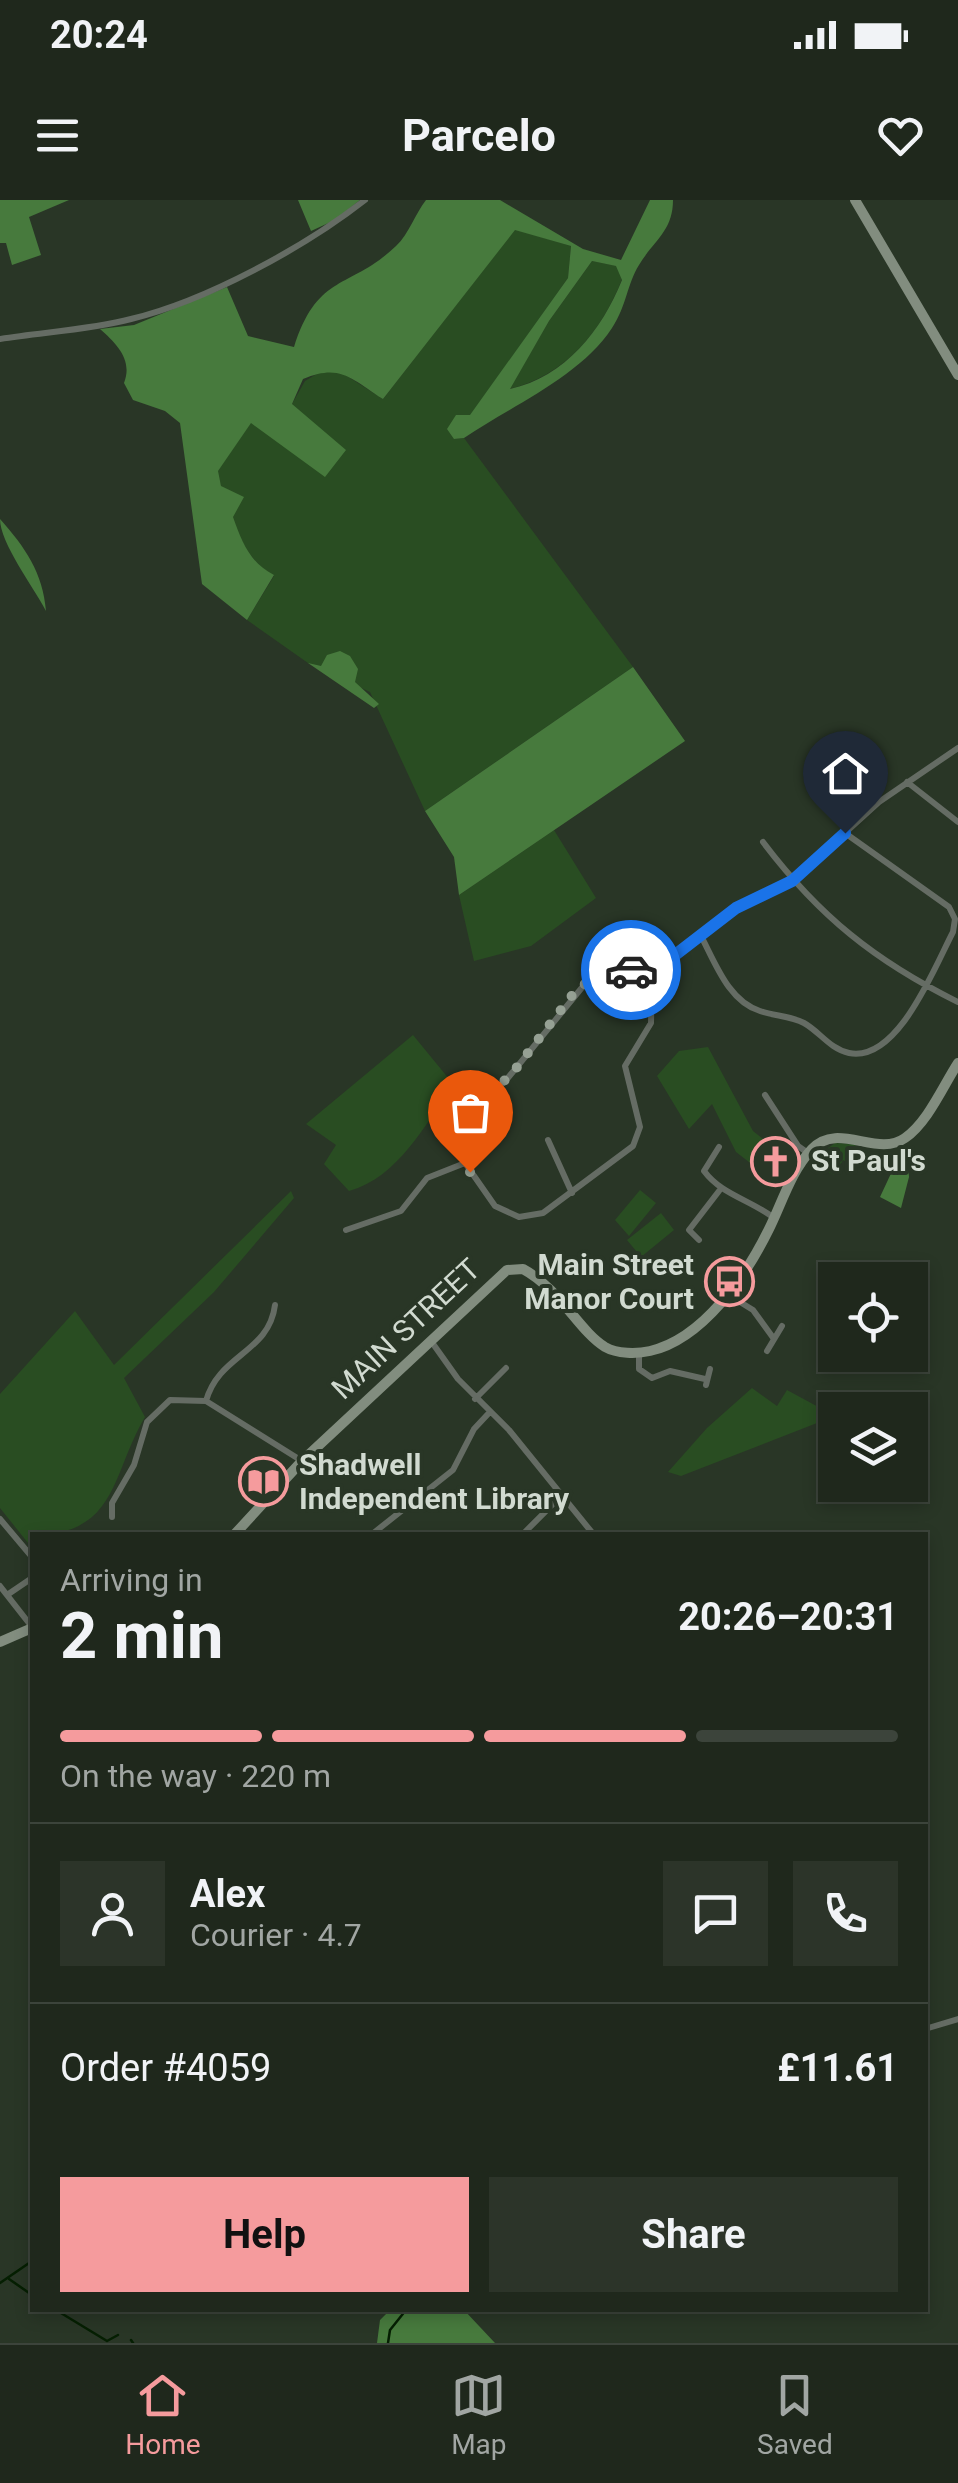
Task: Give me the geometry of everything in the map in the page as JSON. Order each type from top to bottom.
[{"type":"street","points":[[0,338],[132,319],[245,274],[324,232],[365,200]]},
{"type":"street","points":[[855,200],[958,375]]},
{"type":"street","points":[[653,972],[652,1024],[625,1066],[626,1083],[639,1117],[638,1136],[626,1152],[543,1213],[519,1217],[496,1206],[465,1164],[464,1130],[470,1115],[514,1071],[577,989],[604,972],[653,972],[744,902],[792,881],[907,782],[958,748]]},
{"type":"street","points":[[907,782],[958,822]]},
{"type":"street","points":[[700,934],[738,1000],[755,1010],[800,1021],[845,1052],[866,1052],[890,1038],[954,932],[953,912],[845,833]]},
{"type":"street","points":[[764,842],[792,881],[861,947],[958,1002]]},
{"type":"street","points":[[710,1369],[706,1382],[670,1371],[652,1378],[638,1369],[639,1353],[674,1344],[726,1294],[774,1218],[808,1153],[830,1138],[901,1140],[920,1122],[957,1066]]},
{"type":"street","points":[[765,1094],[798,1146],[808,1153]]},
{"type":"street","points":[[548,1140],[572,1193]]},
{"type":"street","points":[[718,1146],[704,1171],[719,1191],[753,1202],[774,1218]]},
{"type":"street","points":[[346,1230],[401,1212],[427,1178],[465,1164]]},
{"type":"street","points":[[700,1240],[689,1230],[719,1191]]},
{"type":"street","name":"MAIN STREET","points":[[237,1532],[302,1461],[498,1276],[517,1268],[558,1294],[605,1346],[639,1353]]},
{"type":"street","points":[[726,1294],[752,1310],[774,1338]]},
{"type":"street","points":[[206,1401],[224,1365],[243,1354],[273,1325],[276,1304]]},
{"type":"street","points":[[767,1351],[782,1326]]},
{"type":"street","points":[[430,1340],[488,1414],[509,1430],[592,1532]]},
{"type":"street","points":[[475,1398],[506,1368]]},
{"type":"street","points":[[112,1517],[112,1503],[134,1464],[147,1422],[170,1400],[206,1401],[302,1461]]},
{"type":"street","points":[[375,1532],[453,1470],[474,1429],[488,1414]]},
{"type":"street","points":[[525,1532],[562,1495]]},
{"type":"street","points":[[0,1519],[30,1556]]},
{"type":"street","points":[[7,1595],[30,1579]]},
{"type":"street","points":[[0,1586],[30,1625]]},
{"type":"street","points":[[0,1642],[30,1629]]},
{"type":"street","points":[[928,2028],[958,2019]]},
{"type":"green space","points":[[0,200],[69,200],[29,217],[41,255],[12,265],[6,243],[0,243]]},
{"type":"green space","points":[[298,200],[360,200],[335,220],[311,231]]},
{"type":"green space","points":[[426,200],[500,200],[583,249],[621,260],[650,200],[673,200],[666,228],[639,265],[617,319],[598,345],[564,376],[464,438],[454,439],[447,429],[456,415],[470,415],[568,278],[571,246],[515,230],[383,399],[337,373],[303,379],[292,404],[346,450],[325,477],[251,423],[218,471],[221,486],[244,497],[233,517],[244,543],[253,558],[274,575],[247,620],[202,584],[180,423],[165,411],[133,400],[124,383],[126,367],[122,353],[100,329],[134,325],[227,287],[248,336],[294,347],[314,306],[337,285],[396,246]],"holes":[[[592,261],[616,266],[622,280],[614,299],[579,349],[548,374],[510,389],[549,321]]]},
{"type":"green space","points":[[515,229],[571,246],[568,278],[454,439],[464,438],[633,667],[425,811],[370,692],[308,663],[247,620],[274,576],[262,568],[243,544],[217,471],[251,422],[292,404],[305,381],[325,369],[339,371],[383,399]]},
{"type":"green space","points":[[592,261],[617,266],[622,279],[604,316],[564,362],[529,383],[509,389],[549,321]]},
{"type":"green space","points":[[0,519],[31,561],[46,611],[11,552]]},
{"type":"green space","points":[[340,651],[350,656],[358,669],[355,682],[379,704],[374,708],[308,663],[321,666],[327,655]]},
{"type":"green space","points":[[633,667],[685,741],[459,895],[454,857],[425,811]]},
{"type":"green space","points":[[554,830],[596,898],[531,946],[474,961],[459,895]]},
{"type":"green space","points":[[413,1035],[454,1085],[396,1162],[367,1184],[349,1191],[324,1164],[336,1145],[306,1124]]},
{"type":"green space","points":[[708,1047],[753,1131],[794,1164],[780,1186],[736,1152],[712,1104],[689,1129],[657,1076],[679,1051]]},
{"type":"green space","points":[[835,1143],[856,1144],[848,1163],[843,1160],[834,1175],[809,1162]]},
{"type":"green space","points":[[901,1152],[907,1152],[909,1177],[901,1208],[880,1197]]},
{"type":"green space","points":[[640,1190],[656,1203],[629,1236],[615,1220]]},
{"type":"green space","points":[[291,1191],[294,1198],[214,1292],[124,1378],[145,1417],[97,1513],[81,1525],[60,1532],[30,1532],[30,1546],[0,1508],[0,1394],[75,1311],[114,1365]]},
{"type":"green space","points":[[661,1213],[674,1230],[641,1257],[627,1240]]},
{"type":"green space","points":[[752,1388],[777,1406],[787,1390],[818,1407],[818,1423],[681,1476],[668,1472],[707,1428]]},
{"type":"green space","points":[[388,2312],[466,2312],[495,2343],[377,2343],[380,2320]]},
{"type":"waterway","points":[[0,2283],[30,2262]]},
{"type":"waterway","points":[[9,2279],[30,2294]]},
{"type":"waterway","points":[[59,2312],[107,2341],[118,2335]]},
{"type":"waterway","points":[[388,2343],[390,2330],[404,2312]]},
{"type":"way so far","points":[[470,1172],[462,1147],[470,1115],[514,1071],[577,989],[604,972],[631,970]]},
{"type":"place","name":"St Paul's","points":[[776,1161]]},
{"type":"place","name":"Main Street Manor Court","points":[[729,1282]]},
{"type":"place","name":"Shadwell Independent Library","points":[[264,1482]]},
{"type":"route","points":[[631,970],[653,972],[744,902],[766,896],[792,881],[845,833]]}]
